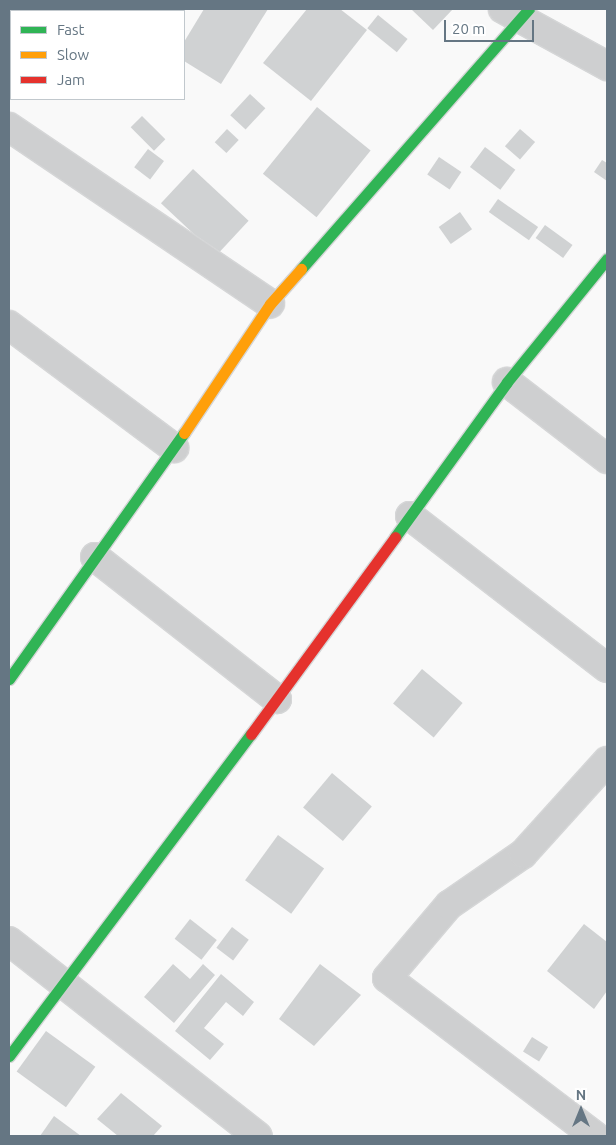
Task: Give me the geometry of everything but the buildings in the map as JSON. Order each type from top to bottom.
[{"type":"street","points":[[9,679],[95,556],[174,448],[270,304],[517,13],[607,66]]},
{"type":"street","points":[[9,127],[270,304]]},
{"type":"street","points":[[9,1056],[62,980],[277,699],[507,382],[607,259]]},
{"type":"street","points":[[9,325],[174,448]]},
{"type":"street","points":[[507,382],[607,459]]},
{"type":"street","points":[[410,516],[607,668]]},
{"type":"street","points":[[95,556],[277,699]]},
{"type":"street","points":[[595,1136],[387,978],[448,905],[523,854],[602,777]]},
{"type":"street","points":[[9,941],[62,980],[258,1136]]},
{"type":"traffic: fast","points":[[301,269],[529,9]]},
{"type":"traffic: fast","points":[[395,537],[507,382],[607,259]]},
{"type":"traffic: fast","points":[[9,679],[184,433]]},
{"type":"traffic: fast","points":[[9,1056],[251,734]]},
{"type":"traffic: slow","points":[[184,433],[270,304],[301,269]]},
{"type":"traffic: jam","points":[[251,734],[395,537]]}]
